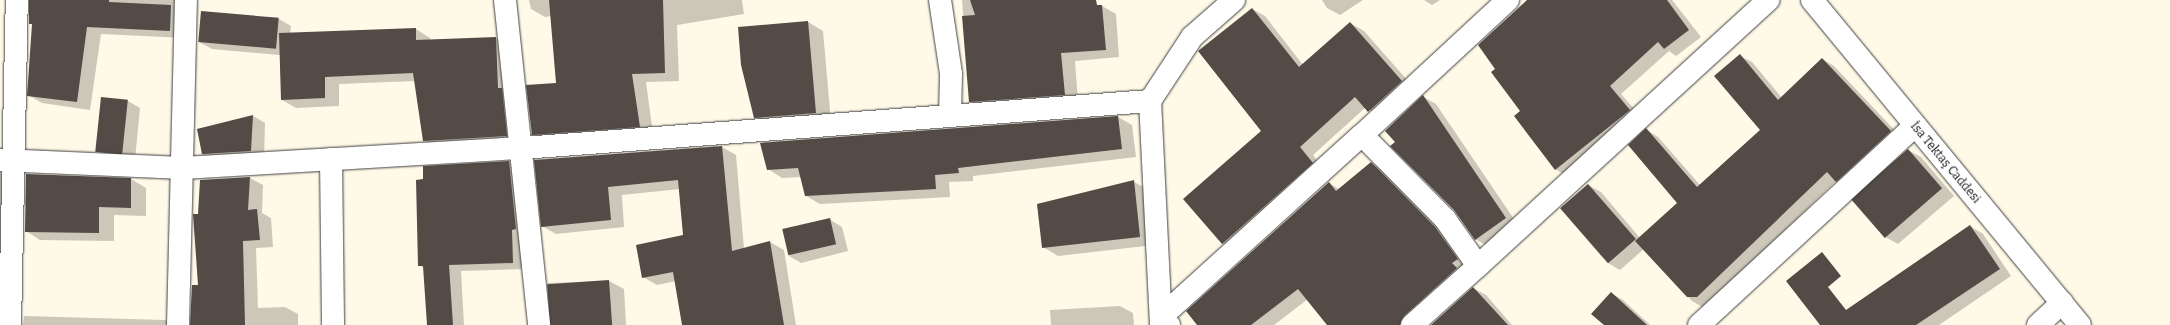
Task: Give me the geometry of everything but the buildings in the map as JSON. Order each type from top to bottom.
[{"type":"street","points":[[10,325],[7,161],[17,0]]},
{"type":"street","points":[[178,325],[186,0]]},
{"type":"street","points":[[504,0],[522,148],[539,325]]},
{"type":"street","points":[[940,0],[951,74],[950,116]]},
{"type":"street","points":[[1164,322],[1150,101],[1192,37],[1234,0]]},
{"type":"street","points":[[1164,322],[1362,135],[1508,0]]},
{"type":"street","points":[[1412,325],[1768,0]]},
{"type":"street","name":"İsa Tektaş Caddesi","points":[[1812,0],[2080,325]]},
{"type":"street","points":[[7,161],[183,168],[522,148],[1150,101]]},
{"type":"street","points":[[1699,325],[1915,126]]},
{"type":"street","points":[[1362,135],[1445,219],[1478,266]]},
{"type":"street","points":[[331,160],[333,325]]},
{"type":"street","points":[[2038,325],[2062,303]]}]
